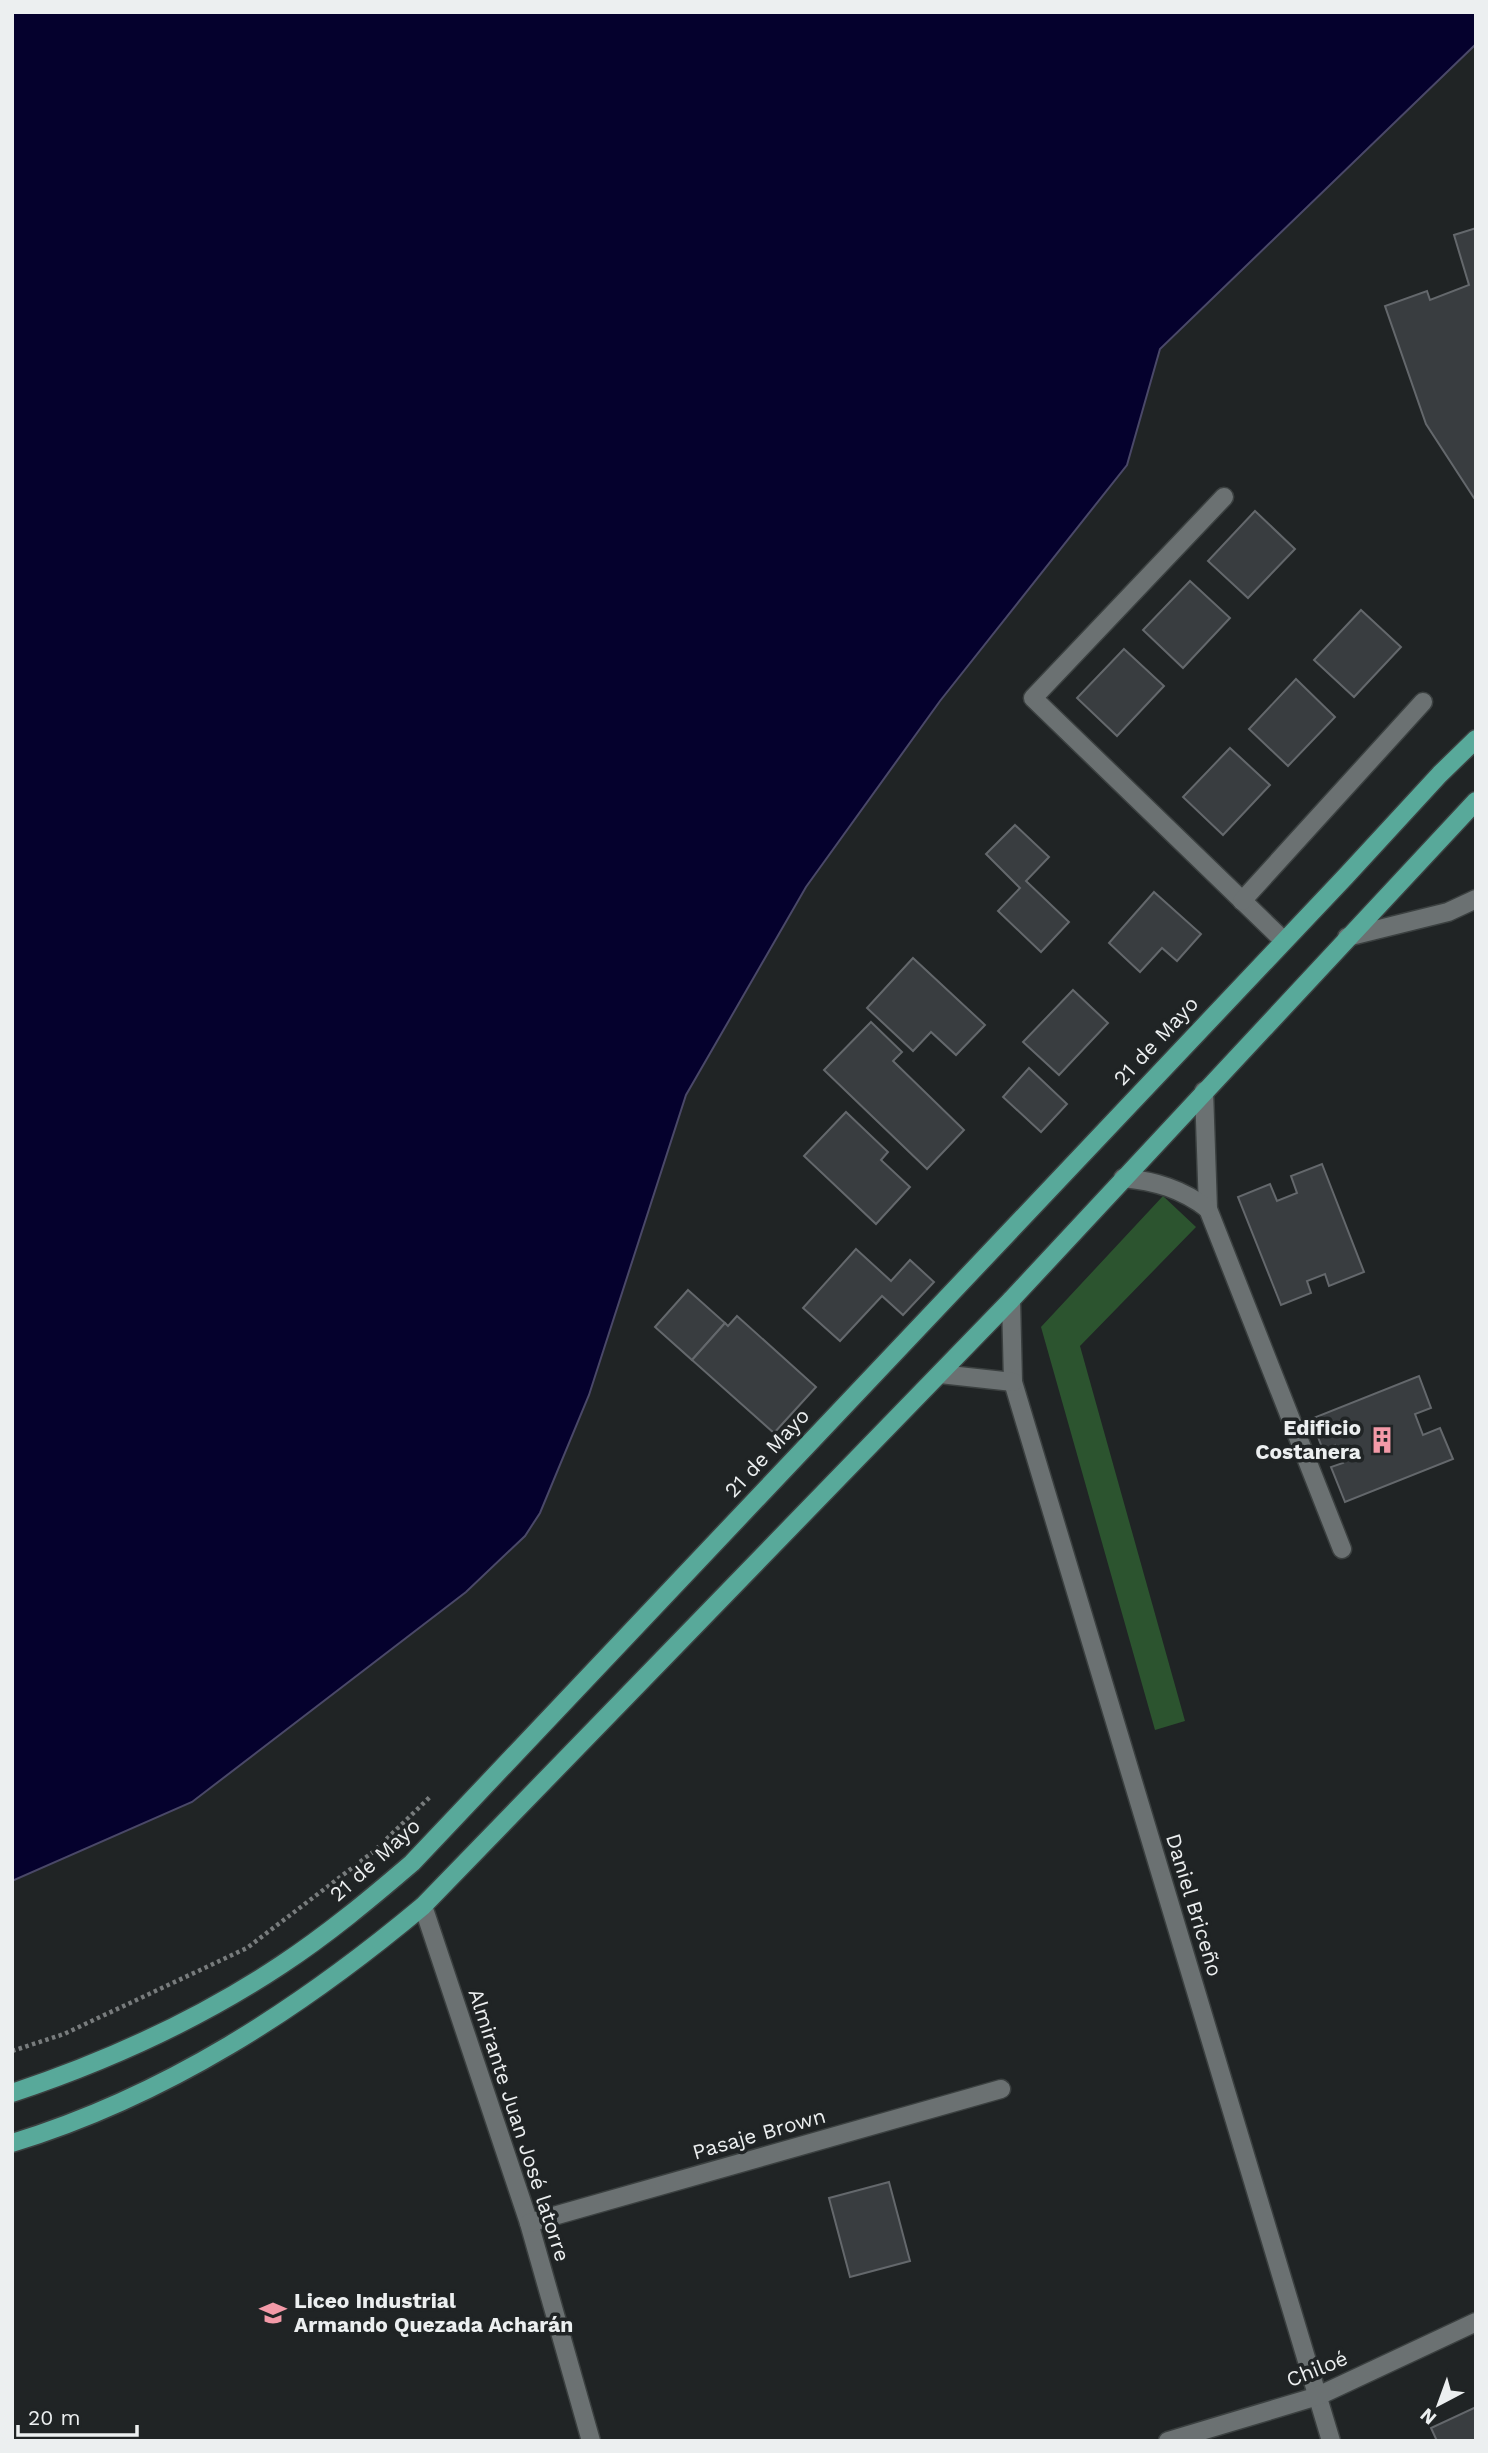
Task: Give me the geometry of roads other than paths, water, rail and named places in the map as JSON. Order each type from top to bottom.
[{"type":"main road","name":"21 de Mayo","points":[[12,2093],[64,2076],[140,2045],[213,2007],[282,1964],[349,1916],[412,1863],[1476,739]]},
{"type":"main road","points":[[12,2143],[105,2108],[179,2073],[251,2033],[368,1952],[423,1906],[1011,1300],[1476,801]]},
{"type":"street","points":[[1224,498],[1033,698],[1283,940]]},
{"type":"street","points":[[1242,901],[1423,702]]},
{"type":"street","points":[[1347,937],[1448,912],[1476,899]]},
{"type":"street","points":[[1204,1091],[1208,1209],[1342,1549]]},
{"type":"street","points":[[1123,1178],[1163,1185],[1183,1192],[1208,1209]]},
{"type":"street","name":"Daniel Briceño","points":[[1011,1300],[1013,1382],[1331,2441]]},
{"type":"street","points":[[940,1374],[1013,1382]]},
{"type":"street","name":"Almirante Juan José latorre","points":[[423,1906],[529,2222],[591,2441]]},
{"type":"street","name":"Pasaje Brown","points":[[529,2222],[1001,2089]]},
{"type":"street","name":"Chiloé","points":[[1168,2441],[1318,2396],[1476,2322]]},
{"type":"place","name":"Edificio Costanera","points":[[1382,1440]]},
{"type":"place","name":"Liceo Industrial Armando Quezada Acharán","points":[[273,2313]]}]
